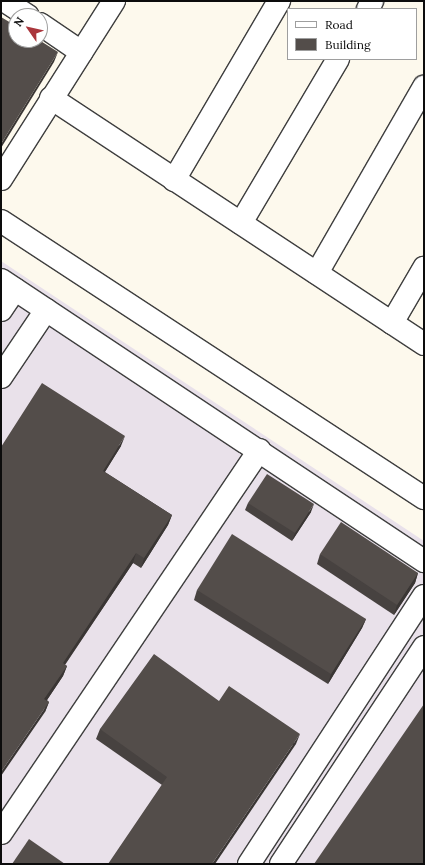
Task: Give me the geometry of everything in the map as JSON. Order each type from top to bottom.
[{"type":"street","points":[[5,1],[16,8]]},
{"type":"street","points":[[1,179],[114,1]]},
{"type":"street","points":[[174,180],[279,1]]},
{"type":"street","points":[[48,29],[81,52]]},
{"type":"street","points":[[241,224],[337,60]]},
{"type":"street","points":[[317,273],[424,87]]},
{"type":"street","points":[[51,98],[424,344]]},
{"type":"street","points":[[1,222],[424,498]]},
{"type":"street","points":[[392,323],[424,268]]},
{"type":"street","points":[[1,310],[8,285],[259,450],[424,561]]},
{"type":"street","points":[[1,377],[46,310]]},
{"type":"street","points":[[1,833],[259,450]]},
{"type":"street","points":[[249,864],[424,596]]},
{"type":"street","points":[[281,864],[424,647]]},
{"type":"shaded area","points":[[1,261],[424,541],[424,864],[1,864]]},
{"type":"building","points":[[1,17],[8,21],[8,48],[48,48],[48,46],[58,52],[1,144]]},
{"type":"building","points":[[42,383],[125,436],[103,471],[172,515],[144,558],[136,553],[63,663],[67,666],[44,699],[49,702],[1,772],[1,447]]},
{"type":"building","points":[[267,474],[314,504],[295,533],[248,503]]},
{"type":"building","points":[[341,522],[418,573],[397,605],[320,554]]},
{"type":"building","points":[[232,534],[366,619],[331,674],[197,590]]},
{"type":"building","points":[[154,654],[219,701],[229,686],[300,734],[212,864],[108,864],[167,777],[100,729]]},
{"type":"building","points":[[424,704],[424,864],[314,864]]},
{"type":"building","points":[[29,839],[65,864],[12,864]]}]
